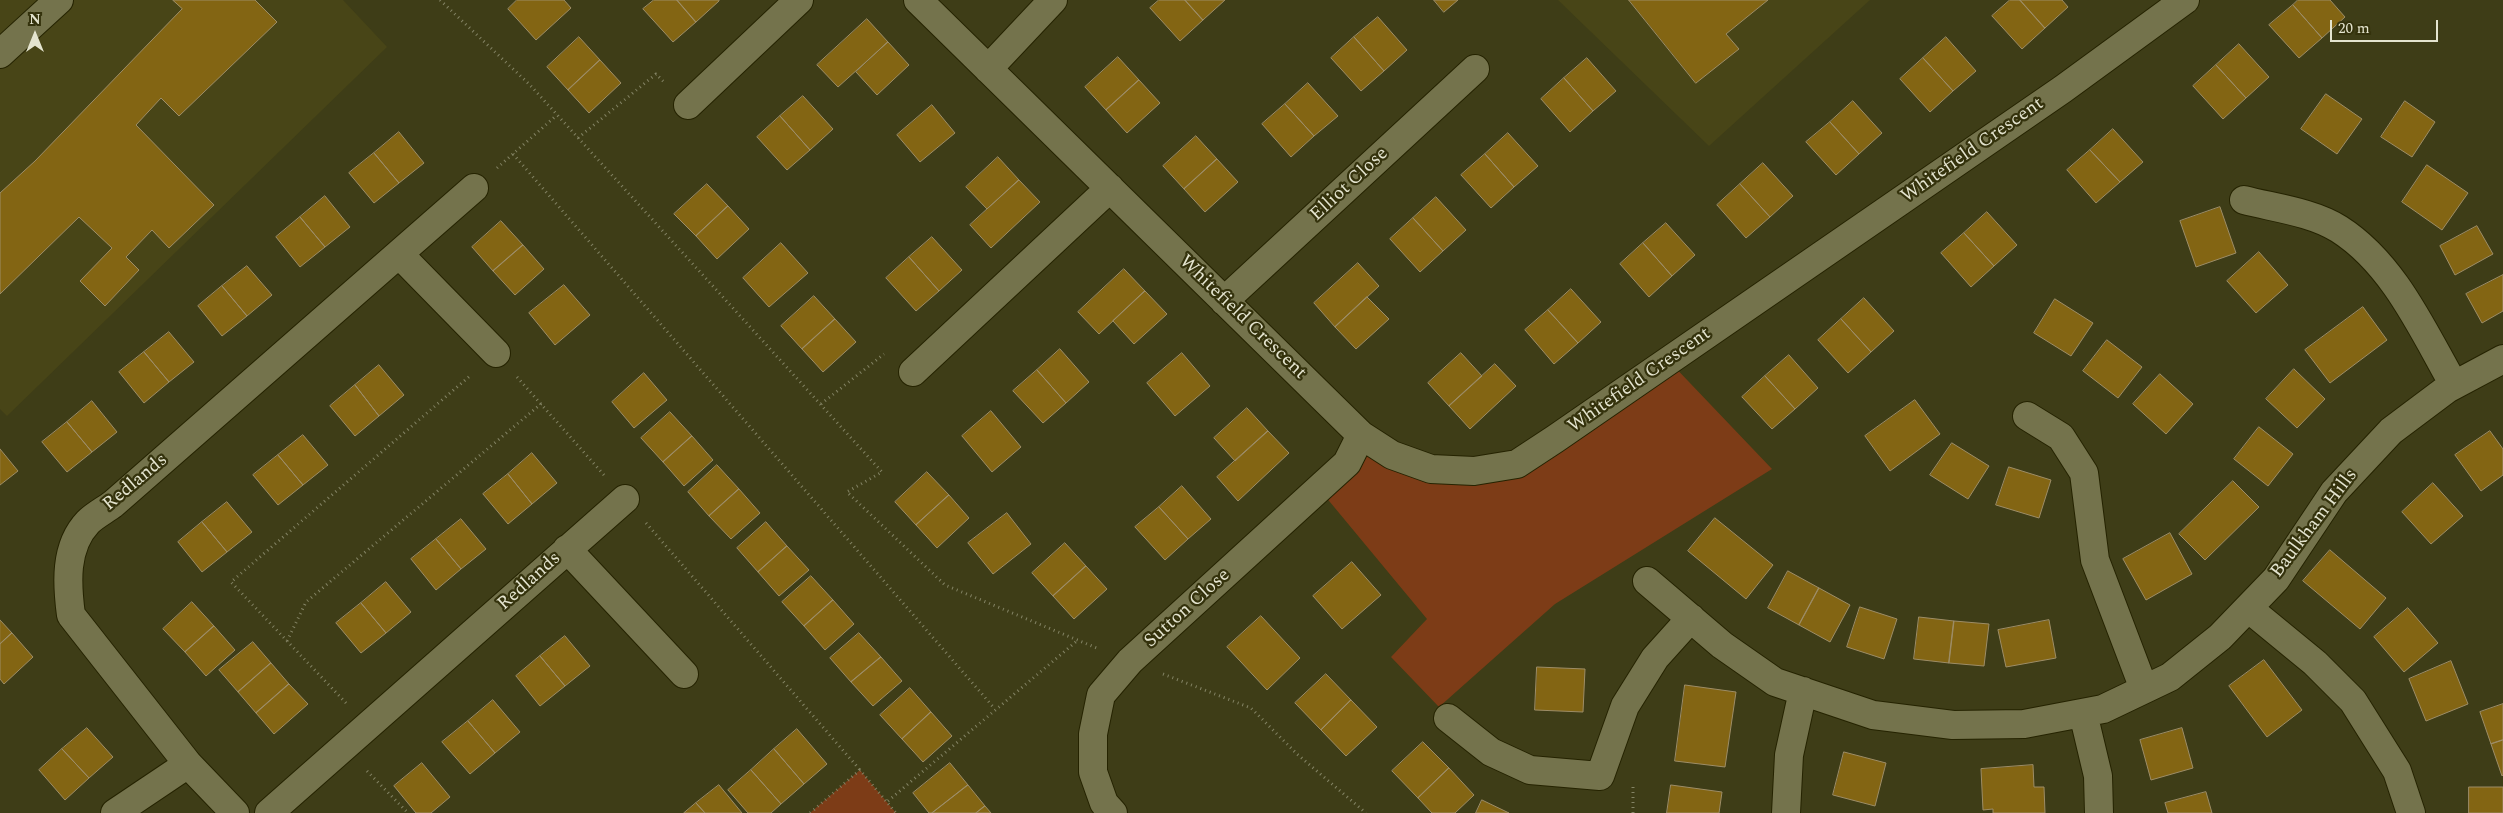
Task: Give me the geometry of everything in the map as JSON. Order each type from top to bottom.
[{"type":"street","points":[[0,54],[59,0]]},
{"type":"street","points":[[688,105],[799,0]]},
{"type":"street","name":"Whitefield Crescent","points":[[918,0],[1361,435],[1392,454],[1431,470],[1474,471],[1516,464],[1556,439],[2063,89],[2185,0]]},
{"type":"street","points":[[988,69],[1054,0]]},
{"type":"street","name":"Elliot Close","points":[[1224,302],[1475,70]]},
{"type":"street","name":"Redlands","points":[[235,813],[188,764],[71,615],[67,585],[72,548],[88,523],[114,504],[474,188]]},
{"type":"street","points":[[913,372],[1110,188]]},
{"type":"street","points":[[2244,200],[2299,213],[2339,229],[2369,254],[2399,290],[2454,385]]},
{"type":"street","points":[[399,254],[496,354]]},
{"type":"street","name":"Baulkham Hills","points":[[1647,581],[1722,645],[1776,682],[1873,715],[1953,725],[2024,724],[2103,709],[2170,677],[2220,638],[2276,579],[2334,492],[2391,431],[2454,385],[2503,359]]},
{"type":"street","points":[[2027,416],[2061,437],[2084,473],[2095,560],[2144,689]]},
{"type":"street","name":"Sutton Close","points":[[1113,813],[1104,802],[1093,772],[1093,734],[1101,696],[1130,661],[1320,490],[1346,463],[1361,435]]},
{"type":"street","name":"Redlands","points":[[269,813],[625,499]]},
{"type":"street","name":"Redlands","points":[[567,549],[684,674]]},
{"type":"street","points":[[2248,608],[2315,663],[2353,702],[2398,771],[2411,813]]},
{"type":"street","points":[[1448,718],[1491,752],[1530,770],[1600,776],[1625,706],[1655,658],[1691,618]]},
{"type":"street","points":[[1786,813],[1788,755],[1803,691]]},
{"type":"street","points":[[2083,713],[2098,776],[2099,813]]},
{"type":"street","points":[[116,813],[188,764]]},
{"type":"path","points":[[440,0],[530,85],[882,472],[847,492],[945,585],[1130,661],[1251,708],[1297,754],[1366,813]]},
{"type":"path","points":[[578,138],[656,74],[688,105]]},
{"type":"path","points":[[474,188],[557,115]]},
{"type":"path","points":[[513,154],[995,709]]},
{"type":"path","points":[[821,404],[889,350],[913,372]]},
{"type":"path","points":[[367,726],[231,582],[496,354]]},
{"type":"path","points":[[287,641],[306,602],[542,403],[888,801],[896,813]]},
{"type":"path","points":[[888,801],[1078,640]]},
{"type":"path","points":[[343,747],[408,813]]},
{"type":"path","points":[[810,813],[860,770]]},
{"type":"shaded area","points":[[0,0],[343,0],[387,47],[7,416],[0,409]]},
{"type":"shaded area","points":[[1558,0],[1870,0],[1709,146]]},
{"type":"shaded area","points":[[1669,361],[1772,469],[1555,604],[1439,707],[1391,657],[1427,619],[1320,490],[1361,435],[1392,455],[1517,464]]},
{"type":"shaded area","points":[[860,770],[896,813],[810,813]]},
{"type":"building","points":[[173,0],[255,0],[277,22],[179,116],[161,98],[136,125],[214,205],[169,248],[152,230],[126,257],[139,270],[105,306],[80,281],[112,248],[79,217],[0,294],[0,193],[35,161],[182,9]]},
{"type":"building","points":[[517,0],[564,0],[571,8],[536,40],[508,9]]},
{"type":"building","points":[[654,0],[677,0],[696,22],[673,42],[643,9]]},
{"type":"building","points":[[677,0],[719,0],[719,1],[696,22]]},
{"type":"building","points":[[1159,0],[1185,0],[1203,20],[1180,41],[1150,8]]},
{"type":"building","points":[[1185,0],[1225,0],[1203,20]]},
{"type":"building","points":[[1434,0],[1458,0],[1444,12]]},
{"type":"building","points":[[1629,0],[1768,0],[1726,34],[1739,49],[1696,83]]},
{"type":"building","points":[[2010,0],[2020,0],[2045,28],[2022,49],[1992,16]]},
{"type":"building","points":[[2020,0],[2062,0],[2068,7],[2045,28]]},
{"type":"building","points":[[2298,0],[2330,0],[2345,17],[2322,38],[2293,5]]},
{"type":"building","points":[[2293,5],[2322,38],[2299,58],[2269,25]]},
{"type":"building","points":[[1378,17],[1407,50],[1384,71],[1354,37]]},
{"type":"building","points":[[867,19],[888,42],[838,87],[817,65]]},
{"type":"building","points":[[579,37],[600,60],[568,90],[547,67]]},
{"type":"building","points":[[1354,37],[1384,71],[1361,91],[1331,58]]},
{"type":"building","points":[[1946,37],[1976,71],[1953,91],[1923,58]]},
{"type":"building","points":[[888,42],[909,65],[877,95],[856,72]]},
{"type":"building","points":[[2239,44],[2269,77],[2246,98],[2216,65]]},
{"type":"building","points":[[1118,57],[1139,80],[1106,110],[1085,87]]},
{"type":"building","points":[[1587,58],[1616,91],[1593,111],[1564,78]]},
{"type":"building","points":[[1923,58],[1953,91],[1930,112],[1900,79]]},
{"type":"building","points":[[600,60],[621,83],[589,113],[568,90]]},
{"type":"building","points":[[2216,65],[2246,98],[2223,119],[2193,86]]},
{"type":"building","points":[[1564,78],[1593,111],[1570,132],[1541,99]]},
{"type":"building","points":[[1139,80],[1160,103],[1127,133],[1106,110]]},
{"type":"building","points":[[1308,83],[1338,116],[1314,136],[1285,104]]},
{"type":"building","points":[[2326,94],[2362,119],[2337,154],[2301,129]]},
{"type":"building","points":[[803,96],[833,129],[810,150],[780,116]]},
{"type":"building","points":[[1853,101],[1882,133],[1859,154],[1830,122]]},
{"type":"building","points":[[2405,101],[2435,122],[2412,157],[2381,137]]},
{"type":"building","points":[[1285,104],[1314,136],[1291,157],[1262,124]]},
{"type":"building","points":[[932,105],[955,133],[920,162],[897,135]]},
{"type":"building","points":[[780,116],[810,150],[787,170],[757,137]]},
{"type":"building","points":[[1830,122],[1859,154],[1836,175],[1806,142]]},
{"type":"building","points":[[2113,129],[2143,162],[2120,182],[2090,150]]},
{"type":"building","points":[[399,132],[424,163],[399,183],[374,153]]},
{"type":"building","points":[[1508,133],[1538,166],[1514,187],[1485,154]]},
{"type":"building","points":[[1196,136],[1217,159],[1184,189],[1163,166]]},
{"type":"building","points":[[2090,150],[2120,182],[2096,203],[2067,170]]},
{"type":"building","points":[[374,153],[399,183],[374,203],[349,173]]},
{"type":"building","points":[[1485,154],[1514,187],[1491,208],[1461,175]]},
{"type":"building","points":[[998,157],[1019,180],[987,209],[966,187]]},
{"type":"building","points":[[1217,159],[1238,182],[1205,212],[1184,189]]},
{"type":"building","points":[[1763,163],[1793,196],[1770,217],[1740,184]]},
{"type":"building","points":[[2427,165],[2468,193],[2442,230],[2402,202]]},
{"type":"building","points":[[1019,180],[1040,202],[991,248],[970,225]]},
{"type":"building","points":[[707,184],[728,206],[696,236],[674,214]]},
{"type":"building","points":[[1740,184],[1770,217],[1746,238],[1717,205]]},
{"type":"building","points":[[325,196],[350,227],[325,247],[300,217]]},
{"type":"building","points":[[1436,197],[1466,230],[1443,251],[1413,218]]},
{"type":"building","points":[[728,206],[749,229],[717,259],[696,236]]},
{"type":"building","points":[[2220,207],[2236,253],[2196,267],[2180,221]]},
{"type":"building","points":[[1987,212],[2017,245],[1994,266],[1964,233]]},
{"type":"building","points":[[300,217],[325,247],[300,267],[276,237]]},
{"type":"building","points":[[1413,218],[1443,251],[1420,272],[1390,239]]},
{"type":"building","points":[[501,221],[523,245],[493,271],[472,247]]},
{"type":"building","points":[[1666,223],[1695,255],[1672,276],[1643,243]]},
{"type":"building","points":[[2477,226],[2493,254],[2455,275],[2440,246]]},
{"type":"building","points":[[1964,233],[1994,266],[1971,287],[1941,253]]},
{"type":"building","points":[[932,237],[962,270],[939,291],[909,257]]},
{"type":"building","points":[[781,243],[808,273],[769,307],[743,278]]},
{"type":"building","points":[[1643,243],[1672,276],[1649,297],[1620,264]]},
{"type":"building","points":[[523,245],[544,269],[515,295],[493,271]]},
{"type":"building","points":[[2259,252],[2288,285],[2256,313],[2227,281]]},
{"type":"building","points":[[909,257],[939,291],[916,311],[886,278]]},
{"type":"building","points":[[1358,263],[1379,286],[1335,327],[1314,303]]},
{"type":"building","points":[[247,266],[272,295],[247,316],[222,286]]},
{"type":"building","points":[[1124,269],[1145,291],[1099,334],[1078,312]]},
{"type":"building","points":[[2503,275],[2503,311],[2482,323],[2466,294]]},
{"type":"building","points":[[564,285],[590,315],[555,345],[529,313]]},
{"type":"building","points":[[222,286],[247,316],[222,336],[198,306]]},
{"type":"building","points":[[1571,289],[1601,322],[1578,343],[1548,310]]},
{"type":"building","points":[[1145,291],[1167,314],[1134,344],[1113,321]]},
{"type":"building","points":[[814,296],[835,319],[802,349],[781,326]]},
{"type":"building","points":[[1367,297],[1389,319],[1356,349],[1335,327]]},
{"type":"building","points":[[1864,298],[1894,331],[1871,352],[1841,319]]},
{"type":"building","points":[[2055,299],[2093,323],[2071,356],[2034,333]]},
{"type":"building","points":[[2363,307],[2387,340],[2330,383],[2305,350]]},
{"type":"building","points":[[1548,310],[1578,343],[1554,364],[1525,330]]},
{"type":"building","points":[[835,319],[856,342],[823,372],[802,349]]},
{"type":"building","points":[[1841,319],[1871,352],[1848,373],[1818,340]]},
{"type":"building","points":[[169,332],[194,362],[169,382],[144,352]]},
{"type":"building","points":[[2107,340],[2142,367],[2118,398],[2083,371]]},
{"type":"building","points":[[1060,349],[1089,382],[1066,403],[1037,370]]},
{"type":"building","points":[[144,352],[169,382],[144,403],[119,372]]},
{"type":"building","points":[[1182,353],[1210,386],[1175,416],[1147,383]]},
{"type":"building","points":[[1461,353],[1482,376],[1449,406],[1428,383]]},
{"type":"building","points":[[1789,355],[1818,388],[1795,409],[1765,376]]},
{"type":"building","points":[[1495,364],[1516,386],[1470,429],[1449,406]]},
{"type":"building","points":[[379,365],[404,395],[379,416],[355,385]]},
{"type":"building","points":[[2294,369],[2325,399],[2297,428],[2266,399]]},
{"type":"building","points":[[1037,370],[1066,403],[1043,423],[1013,391]]},
{"type":"building","points":[[644,373],[667,400],[634,428],[612,402]]},
{"type":"building","points":[[2160,374],[2193,404],[2166,434],[2133,404]]},
{"type":"building","points":[[1765,376],[1795,409],[1772,429],[1742,397]]},
{"type":"building","points":[[355,385],[379,416],[355,436],[330,406]]},
{"type":"building","points":[[1915,400],[1940,434],[1890,471],[1865,436]]},
{"type":"building","points":[[92,401],[117,432],[92,452],[67,422]]},
{"type":"building","points":[[1247,408],[1268,431],[1235,461],[1214,438]]},
{"type":"building","points":[[991,411],[1021,447],[992,472],[962,436]]},
{"type":"building","points":[[670,412],[692,436],[663,462],[641,438]]},
{"type":"building","points":[[67,422],[92,452],[67,472],[42,442]]},
{"type":"building","points":[[2259,427],[2293,454],[2268,486],[2234,459]]},
{"type":"building","points":[[1268,431],[1289,453],[1238,501],[1217,477]]},
{"type":"building","points":[[2490,431],[2503,449],[2503,475],[2481,491],[2455,455]]},
{"type":"building","points":[[303,435],[328,465],[303,485],[278,455]]},
{"type":"building","points":[[692,436],[713,460],[684,486],[663,462]]},
{"type":"building","points":[[1952,443],[1989,466],[1968,499],[1930,475]]},
{"type":"building","points":[[0,449],[18,471],[0,485]]},
{"type":"building","points":[[532,453],[557,483],[532,504],[508,474]]},
{"type":"building","points":[[278,455],[303,485],[278,505],[253,475]]},
{"type":"building","points":[[717,465],[739,489],[709,516],[688,492]]},
{"type":"building","points":[[2009,467],[2051,480],[2039,518],[1996,505]]},
{"type":"building","points":[[927,472],[949,495],[916,525],[895,502]]},
{"type":"building","points":[[508,474],[532,504],[508,524],[483,494]]},
{"type":"building","points":[[2233,481],[2259,507],[2205,560],[2179,534]]},
{"type":"building","points":[[2433,483],[2463,516],[2431,544],[2402,512]]},
{"type":"building","points":[[1182,486],[1211,519],[1188,539],[1159,507]]},
{"type":"building","points":[[739,489],[760,513],[731,539],[709,516]]},
{"type":"building","points":[[949,495],[969,518],[937,548],[916,525]]},
{"type":"building","points":[[227,502],[252,532],[227,552],[202,522]]},
{"type":"building","points":[[1159,507],[1188,539],[1165,560],[1135,527]]},
{"type":"building","points":[[1007,513],[1031,544],[993,574],[968,543]]},
{"type":"building","points":[[1715,518],[1773,565],[1746,599],[1688,551]]},
{"type":"building","points":[[461,519],[486,549],[461,569],[436,539]]},
{"type":"building","points":[[202,522],[227,552],[202,572],[178,542]]},
{"type":"building","points":[[766,522],[787,546],[758,572],[737,548]]},
{"type":"building","points":[[2170,533],[2192,574],[2146,600],[2123,559]]},
{"type":"building","points":[[436,539],[461,569],[436,590],[411,559]]},
{"type":"building","points":[[1065,543],[1086,566],[1053,596],[1032,573]]},
{"type":"building","points":[[787,546],[809,570],[779,596],[758,572]]},
{"type":"building","points":[[2330,550],[2386,598],[2360,629],[2303,581]]},
{"type":"building","points":[[1352,562],[1381,595],[1342,629],[1313,596]]},
{"type":"building","points":[[1086,566],[1107,589],[1074,619],[1053,596]]},
{"type":"building","points":[[1788,571],[1819,588],[1799,625],[1768,608]]},
{"type":"building","points":[[811,576],[833,600],[804,626],[782,602]]},
{"type":"building","points":[[386,582],[411,612],[386,633],[361,603]]},
{"type":"building","points":[[1819,588],[1850,605],[1830,642],[1799,625]]},
{"type":"building","points":[[833,600],[854,624],[825,650],[804,626]]},
{"type":"building","points":[[192,602],[214,626],[185,652],[163,629]]},
{"type":"building","points":[[361,603],[386,633],[361,653],[336,623]]},
{"type":"building","points":[[1860,607],[1897,619],[1884,659],[1847,647]]},
{"type":"building","points":[[2408,608],[2438,643],[2404,672],[2374,637]]},
{"type":"building","points":[[1261,616],[1300,658],[1267,690],[1227,647]]},
{"type":"building","points":[[1919,617],[1954,621],[1949,663],[1914,659]]},
{"type":"building","points":[[0,620],[12,633],[0,644]]},
{"type":"building","points":[[2049,620],[2056,658],[2006,667],[1998,630]]},
{"type":"building","points":[[1954,621],[1989,624],[1984,666],[1949,663]]},
{"type":"building","points":[[214,626],[235,650],[206,676],[185,652]]},
{"type":"building","points":[[12,633],[33,657],[4,684],[0,679],[0,644]]},
{"type":"building","points":[[859,633],[881,657],[851,682],[830,658]]},
{"type":"building","points":[[565,636],[590,666],[565,686],[540,656]]},
{"type":"building","points":[[253,642],[271,663],[238,692],[219,670]]},
{"type":"building","points":[[540,656],[565,686],[540,706],[516,676]]},
{"type":"building","points":[[881,657],[902,681],[873,706],[851,682]]},
{"type":"building","points":[[2264,660],[2302,710],[2267,737],[2229,686]]},
{"type":"building","points":[[2451,661],[2468,704],[2426,721],[2409,679]]},
{"type":"building","points":[[271,663],[289,684],[256,713],[238,692]]},
{"type":"building","points":[[1537,667],[1585,669],[1583,712],[1535,710]]},
{"type":"building","points":[[1326,674],[1351,700],[1321,730],[1295,703]]},
{"type":"building","points":[[289,684],[308,704],[274,734],[256,713]]},
{"type":"building","points":[[1685,685],[1736,692],[1725,767],[1675,761]]},
{"type":"building","points":[[910,688],[931,712],[902,739],[880,715]]},
{"type":"building","points":[[493,700],[520,732],[495,753],[468,721]]},
{"type":"building","points":[[1351,700],[1377,727],[1346,756],[1321,730]]},
{"type":"building","points":[[2503,704],[2503,740],[2491,744],[2480,712]]},
{"type":"building","points":[[931,712],[952,736],[923,762],[902,739]]},
{"type":"building","points":[[468,721],[495,753],[470,774],[442,742]]},
{"type":"building","points":[[87,728],[113,757],[89,778],[62,749]]},
{"type":"building","points":[[2182,728],[2193,768],[2151,780],[2140,740]]},
{"type":"building","points":[[797,729],[827,764],[804,784],[774,749]]},
{"type":"building","points":[[2503,740],[2503,775],[2502,776],[2491,744]]},
{"type":"building","points":[[1423,742],[1449,768],[1418,798],[1392,771]]},
{"type":"building","points":[[62,749],[89,778],[65,800],[39,770]]},
{"type":"building","points":[[774,749],[804,784],[781,804],[751,770]]},
{"type":"building","points":[[1844,752],[1886,763],[1875,806],[1833,795]]},
{"type":"building","points":[[422,763],[450,797],[431,813],[416,813],[394,786]]},
{"type":"building","points":[[950,763],[968,785],[932,813],[929,813],[913,793]]},
{"type":"building","points":[[2033,765],[2034,787],[2044,787],[2045,813],[1993,813],[1993,809],[1983,810],[1981,769]]},
{"type":"building","points":[[1449,768],[1474,795],[1455,813],[1432,813],[1418,798]]},
{"type":"building","points":[[751,770],[781,804],[771,813],[748,813],[728,790]]},
{"type":"building","points":[[719,785],[742,813],[705,813],[696,803]]},
{"type":"building","points":[[968,785],[985,806],[976,813],[932,813]]},
{"type":"building","points":[[1671,785],[1722,792],[1719,813],[1667,813]]},
{"type":"building","points":[[2469,787],[2503,787],[2503,813],[2469,813]]},
{"type":"building","points":[[2206,792],[2212,813],[2168,813],[2165,803]]},
{"type":"building","points":[[1482,800],[1509,813],[1476,813]]},
{"type":"building","points":[[696,803],[705,813],[684,813]]},
{"type":"building","points":[[985,806],[991,813],[976,813]]}]
